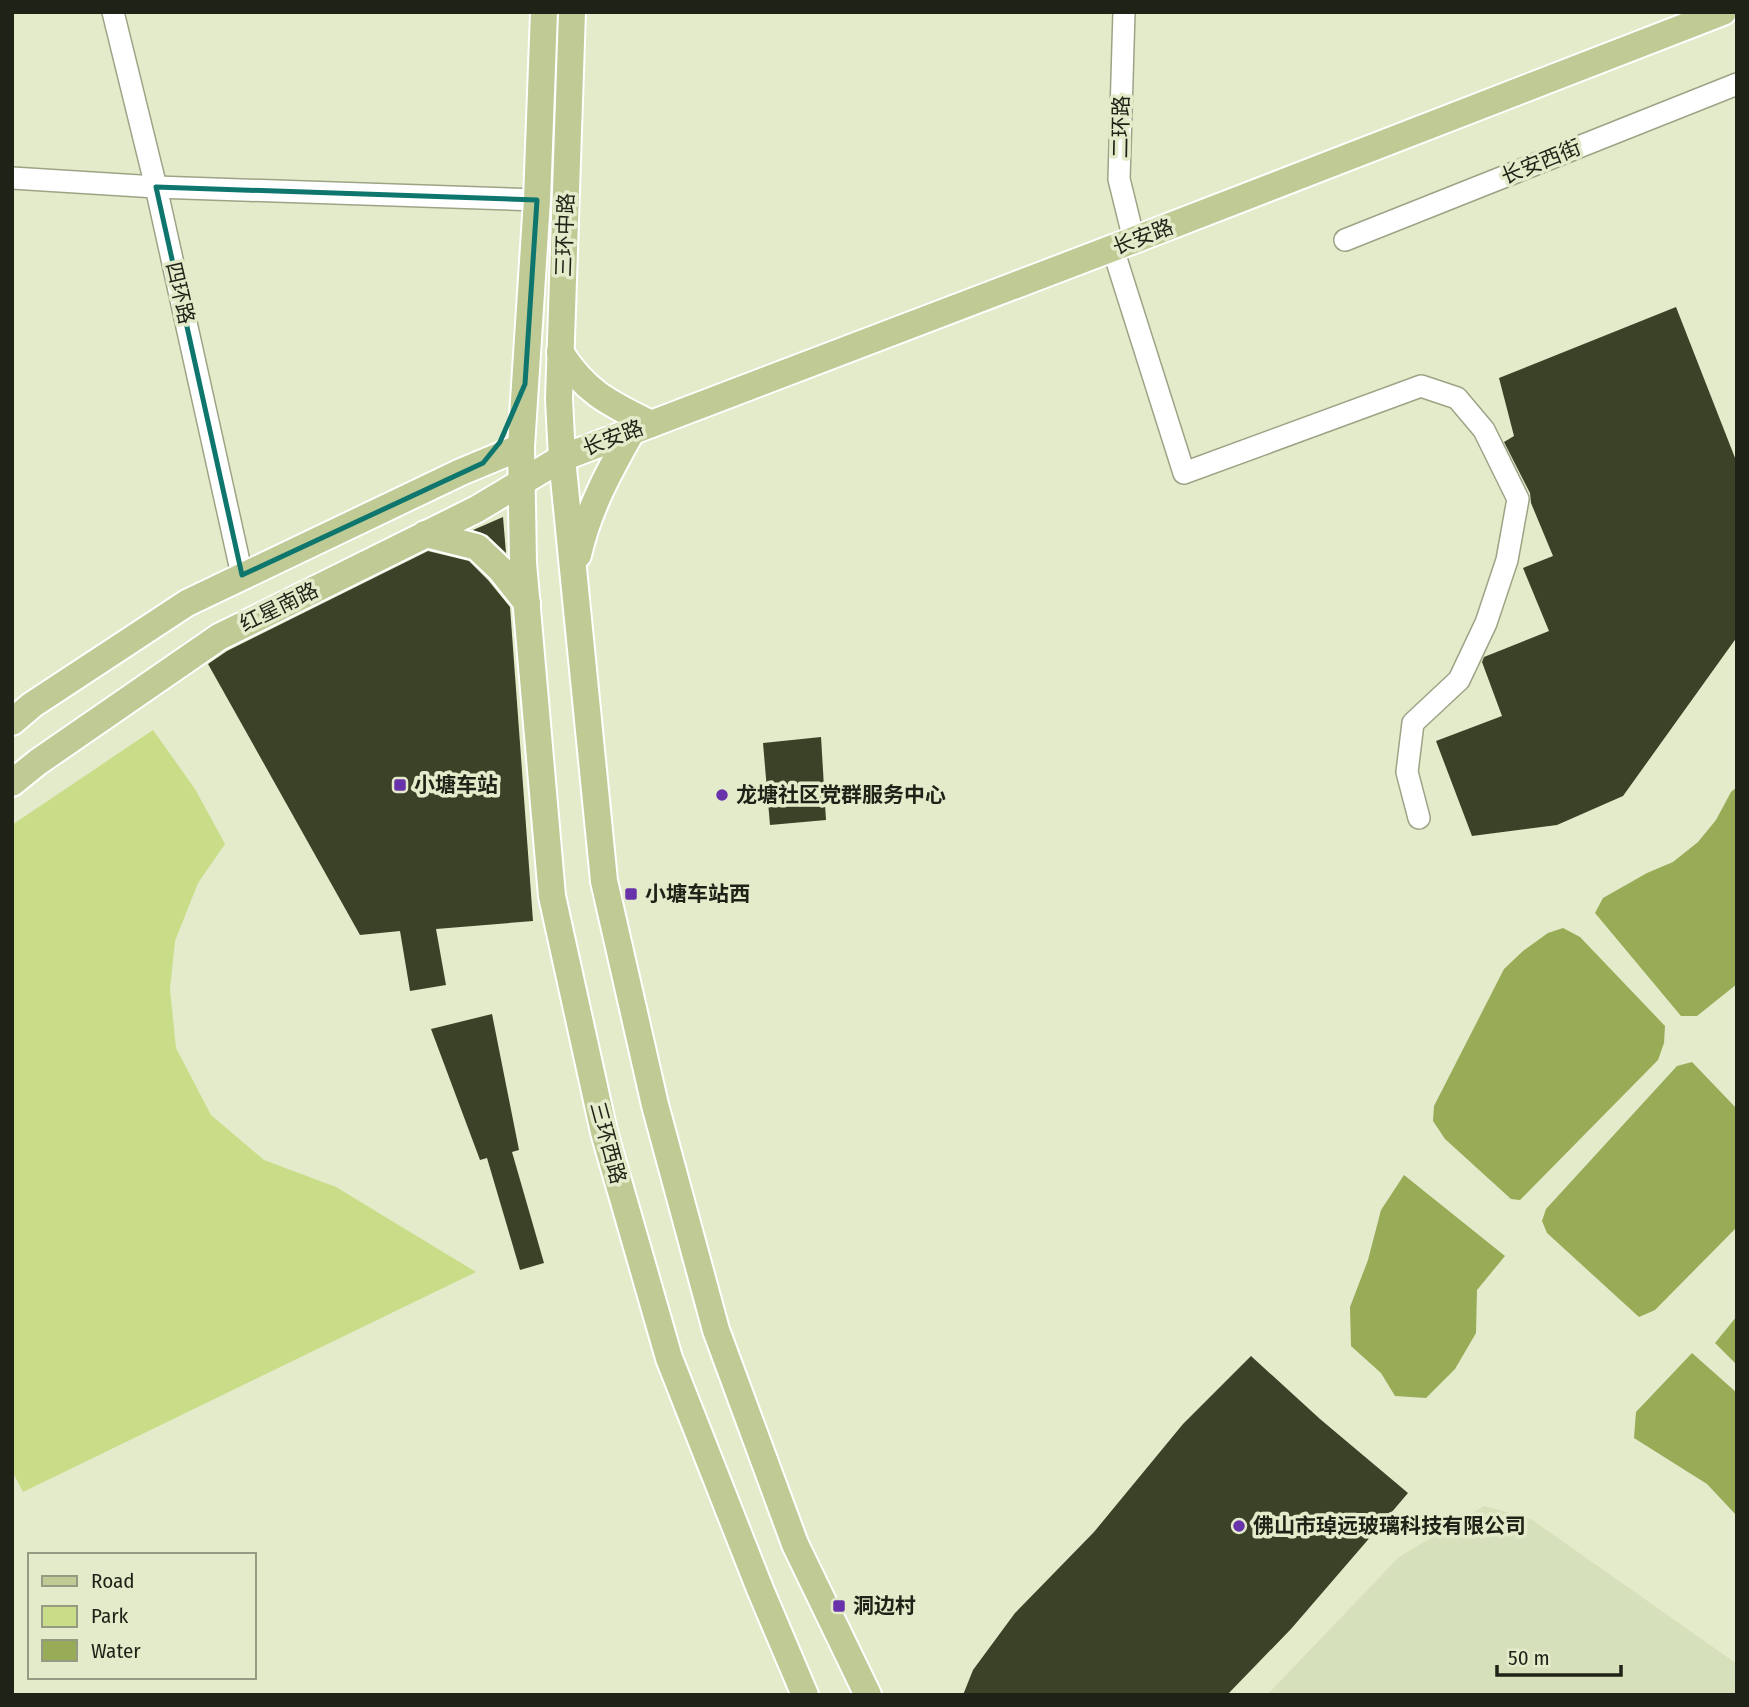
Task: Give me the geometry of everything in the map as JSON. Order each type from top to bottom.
[{"type":"main road","name":"三环中路","points":[[522,482],[521,447],[537,200],[544,12]]},
{"type":"main road","name":"三环中路","points":[[572,12],[559,399],[562,458],[604,881],[655,1105],[716,1330],[795,1544],[868,1695]]},
{"type":"main road","name":"长安路","points":[[562,458],[1723,12]]},
{"type":"main road","points":[[560,352],[586,387],[641,428],[607,473],[584,526],[574,574]]},
{"type":"main road","points":[[483,463],[500,442],[515,416],[525,384]]},
{"type":"main road","points":[[521,447],[562,458]]},
{"type":"main road","name":"红星南路","points":[[12,722],[32,705],[187,603],[521,447]]},
{"type":"main road","name":"红星南路","points":[[12,783],[38,762],[219,637],[477,509],[562,458]]},
{"type":"main road","name":"三环西路","points":[[522,482],[523,563],[552,896],[604,1132],[669,1358],[805,1695]]},
{"type":"main road","points":[[425,534],[477,547],[500,569],[527,603]]},
{"type":"street","name":"四环路","points":[[113,12],[156,187],[242,575]]},
{"type":"street","name":"二环路","points":[[1124,12],[1119,180],[1123,244],[1184,473],[1421,386],[1457,398],[1484,430],[1518,499],[1507,560],[1486,623],[1459,680],[1413,723],[1407,772],[1419,818]]},
{"type":"street","name":"长安西街","points":[[1345,240],[1737,84]]},
{"type":"street","points":[[12,178],[156,187],[537,200]]},
{"type":"highlighted area","points":[[156,187],[537,200],[525,384],[500,442],[483,463],[242,575]]},
{"type":"shaded area","points":[[1484,1506],[1531,1519],[1737,1664],[1737,1695],[1267,1695],[1399,1557]]},
{"type":"green space","points":[[153,730],[195,789],[225,844],[198,883],[175,941],[170,989],[176,1048],[211,1115],[264,1160],[336,1187],[476,1272],[23,1492],[12,1471],[12,825]]},
{"type":"water","points":[[1737,787],[1737,984],[1697,1016],[1681,1016],[1595,913],[1603,898],[1647,873],[1673,862],[1698,842]]},
{"type":"water","points":[[1563,928],[1580,937],[1665,1026],[1664,1043],[1658,1060],[1520,1200],[1511,1199],[1445,1139],[1433,1121],[1434,1106],[1504,969],[1548,933]]},
{"type":"water","points":[[1692,1062],[1737,1109],[1737,1227],[1655,1310],[1639,1317],[1547,1233],[1542,1221],[1546,1209],[1677,1066]]},
{"type":"water","points":[[1404,1175],[1505,1256],[1477,1290],[1476,1333],[1455,1369],[1426,1398],[1395,1396],[1381,1373],[1351,1346],[1350,1307],[1368,1260],[1381,1210]]},
{"type":"water","points":[[1737,1316],[1737,1365],[1715,1343]]},
{"type":"water","points":[[1692,1353],[1737,1393],[1737,1516],[1707,1484],[1634,1438],[1636,1412]]},
{"type":"building","points":[[1676,307],[1737,463],[1737,637],[1623,796],[1557,825],[1472,836],[1436,741],[1502,716],[1482,662],[1484,657],[1549,631],[1523,568],[1553,556],[1531,503],[1530,493],[1504,442],[1514,436],[1499,378]]},
{"type":"building","points":[[503,517],[506,553],[487,535],[473,530]]},
{"type":"building","name":"小塘车站","points":[[428,551],[469,561],[510,607],[533,921],[436,929],[446,985],[410,991],[400,931],[360,935],[208,664],[227,651]]},
{"type":"building","points":[[821,737],[826,820],[770,825],[763,743]]},
{"type":"building","points":[[492,1014],[519,1150],[512,1152],[544,1263],[520,1270],[487,1158],[480,1160],[431,1029]]},
{"type":"building","name":"佛山市琸远玻璃科技有限公司","points":[[1251,1356],[1320,1419],[1408,1493],[1291,1629],[1227,1695],[963,1695],[973,1670],[1015,1613],[1094,1532],[1183,1424]]},
{"type":"place","name":"小塘车站","points":[[400,785]]},
{"type":"place","name":"龙塘社区党群服务中心","points":[[722,795]]},
{"type":"place","name":"小塘车站西","points":[[631,894]]},
{"type":"place","name":"佛山市琸远玻璃科技有限公司","points":[[1239,1526]]},
{"type":"place","name":"洞边村","points":[[839,1606]]}]
